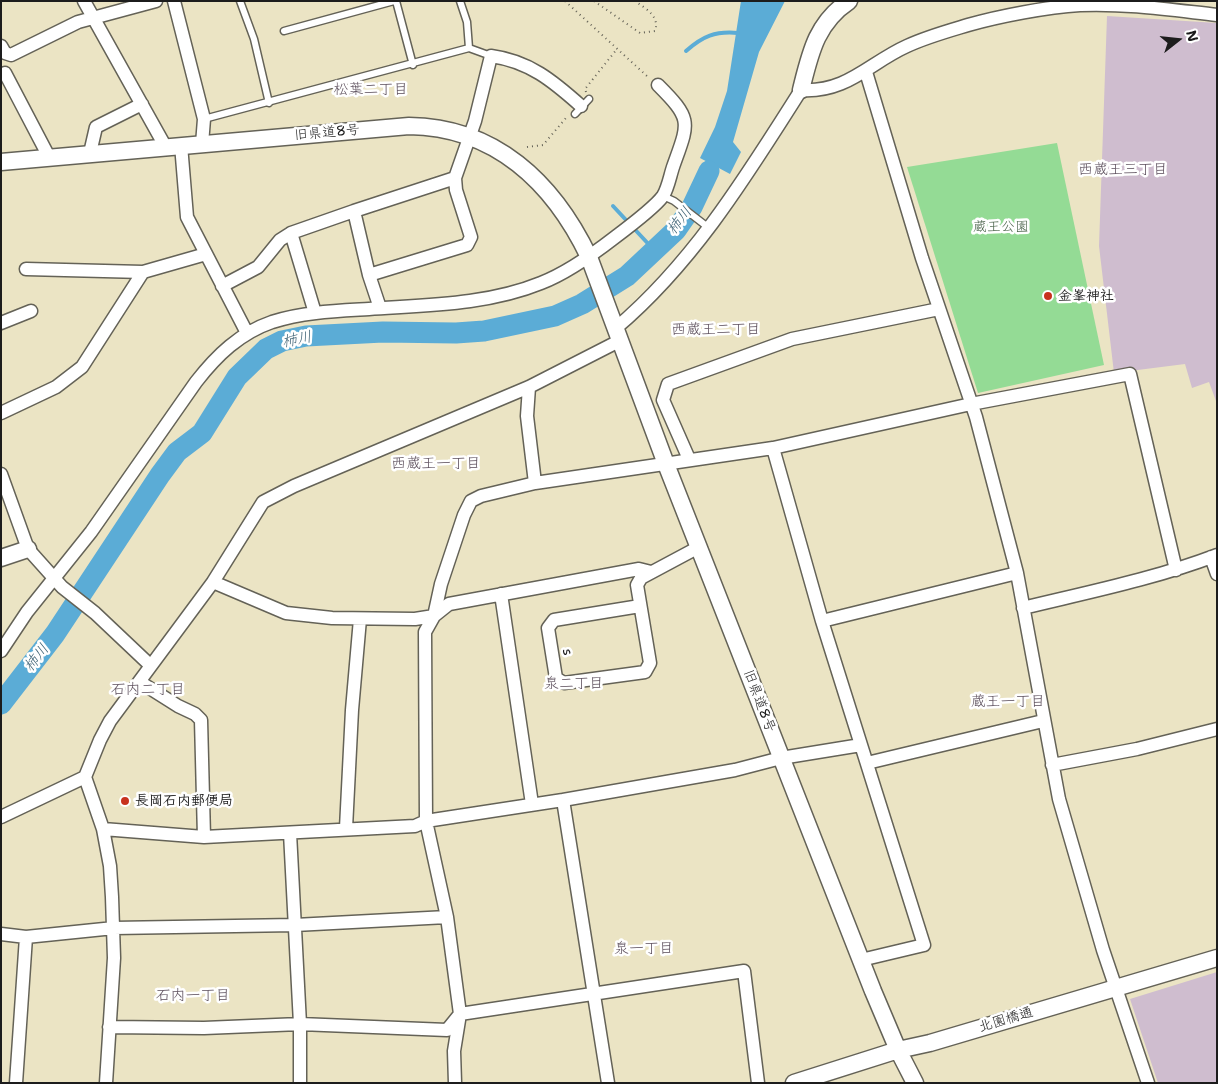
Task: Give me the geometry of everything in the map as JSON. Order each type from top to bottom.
[{"type":"street","points":[[84,1],[142,104],[173,146],[186,217],[248,332]]},
{"type":"street","points":[[1,46],[5,53],[11,55],[78,22],[156,1]]},
{"type":"street","points":[[174,1],[204,119],[202,144]]},
{"type":"street","points":[[106,1083],[114,928],[110,866],[103,829],[86,777],[100,740],[110,721],[212,582],[252,516],[270,497],[529,387],[616,328],[638,308],[707,226],[801,90],[808,58],[818,33],[824,24],[849,1]]},
{"type":"street","points":[[801,90],[820,90],[842,84],[866,72],[893,53],[928,38],[970,24],[1060,8],[1099,5],[1217,15]]},
{"type":"street","points":[[369,275],[467,245],[471,237],[456,190],[455,178],[470,136],[491,56],[518,61],[546,75],[582,106]]},
{"type":"street","points":[[866,72],[939,309],[972,404],[1017,573],[1052,764],[1080,876],[1148,1083]]},
{"type":"street","points":[[5,73],[49,157]]},
{"type":"street","points":[[1,651],[28,612],[59,583],[91,532],[211,363],[248,332],[278,320],[315,313],[436,305],[509,293],[541,283],[590,261],[641,216],[668,198],[686,126],[685,116],[678,105],[658,85]]},
{"type":"street","points":[[90,153],[96,127],[142,104]]},
{"type":"street","name":"旧県道8号","points":[[1,162],[409,126],[430,126],[470,136],[511,159],[548,191],[579,236],[590,261],[666,464],[781,758],[898,1050],[915,1083]]},
{"type":"street","points":[[222,286],[258,267],[280,240],[291,233],[455,178]]},
{"type":"street","points":[[354,212],[369,275],[380,308]]},
{"type":"street","points":[[291,233],[315,313]]},
{"type":"street","points":[[26,269],[142,272],[206,254]]},
{"type":"street","points":[[1,413],[56,387],[82,367],[142,272]]},
{"type":"street","points":[[689,459],[663,400],[668,384],[792,340],[939,309]]},
{"type":"street","points":[[1,323],[31,311]]},
{"type":"street","points":[[455,1083],[454,1051],[460,1014],[447,916],[426,821],[425,632],[434,616],[441,584],[464,515],[471,501],[488,494],[535,483],[773,448],[972,404],[1130,374],[1176,570]]},
{"type":"street","points":[[529,387],[527,416],[535,483]]},
{"type":"street","points":[[773,448],[822,622],[924,945],[861,960]]},
{"type":"street","points":[[1,474],[28,549],[59,583],[95,613],[150,665]]},
{"type":"street","name":"s","points":[[640,606],[554,620],[548,628],[556,678],[564,683],[645,672],[650,663],[640,606],[638,585],[641,578],[699,547]]},
{"type":"street","points":[[1,558],[28,549]]},
{"type":"street","points":[[1023,608],[1176,570],[1214,556],[1217,574]]},
{"type":"street","points":[[212,582],[286,613],[360,619],[415,619],[434,616],[449,604],[639,569],[651,572]]},
{"type":"street","points":[[822,622],[1017,573]]},
{"type":"street","points":[[500,594],[532,804]]},
{"type":"street","points":[[346,828],[352,710],[360,619]]},
{"type":"street","points":[[140,682],[178,706],[195,714],[201,720],[204,837]]},
{"type":"street","points":[[867,763],[1044,721]]},
{"type":"street","points":[[1052,764],[1137,749],[1217,729]]},
{"type":"street","points":[[103,829],[204,837],[346,828],[415,826],[426,821],[564,800],[735,770],[781,758],[861,745]]},
{"type":"street","points":[[1,818],[86,777]]},
{"type":"street","points":[[564,800],[608,1083]]},
{"type":"street","points":[[290,833],[300,1024],[300,1083]]},
{"type":"street","points":[[1,934],[26,937],[114,928],[295,926],[447,916]]},
{"type":"street","points":[[16,1083],[26,937]]},
{"type":"street","name":"北園橋通","points":[[794,1083],[828,1077],[898,1050],[930,1043],[1217,958]]},
{"type":"street","points":[[109,1027],[204,1028],[300,1024],[447,1030],[460,1014],[744,971],[758,1083]]},
{"type":"lane","points":[[240,1],[256,45],[269,103]]},
{"type":"lane","points":[[284,30],[395,1],[413,65]]},
{"type":"lane","points":[[460,1],[467,22],[470,48]]},
{"type":"lane","points":[[204,119],[413,65],[470,48],[491,56]]},
{"type":"lane","points":[[668,198],[707,226]]},
{"type":"path","points":[[565,1],[658,85]]},
{"type":"path","points":[[594,1],[640,33],[654,31],[655,19],[650,12],[635,1]]},
{"type":"path","points":[[527,147],[543,144],[568,116],[582,106],[585,89],[618,49]]},
{"type":"shaded area","points":[[1107,16],[1217,23],[1216,401],[1209,382],[1192,388],[1185,364],[1114,373],[1099,246]]},
{"type":"shaded area","points":[[1217,972],[1217,1083],[1158,1083],[1130,999]]},
{"type":"green space","name":"蔵王公園","points":[[1057,143],[1104,365],[978,393],[907,167]]},
{"type":"water","points":[[741,1],[785,1],[759,52],[733,142],[741,152],[730,174],[700,158],[715,127],[727,91]]},
{"type":"waterway","points":[[686,51],[704,38],[716,34],[738,33]]},
{"type":"waterway","name":"柿川","points":[[1,704],[55,634],[177,452],[202,433],[237,377],[266,349],[282,341],[306,336],[383,332],[456,333],[484,331],[555,316],[582,304],[627,276],[676,230],[692,207],[709,171]]},
{"type":"waterway","points":[[613,206],[654,250]]},
{"type":"place","name":"金峯神社","points":[[1048,296]]},
{"type":"place","name":"長岡石内郵便局","points":[[125,801]]},
{"type":"district","name":"松葉二丁目","points":[[371,90]]},
{"type":"district","name":"西蔵王三丁目","points":[[1123,170]]},
{"type":"district","name":"西蔵王二丁目","points":[[716,330]]},
{"type":"district","name":"西蔵王一丁目","points":[[436,464]]},
{"type":"district","name":"泉二丁目","points":[[574,684]]},
{"type":"district","name":"石内二丁目","points":[[148,690]]},
{"type":"district","name":"蔵王一丁目","points":[[1008,702]]},
{"type":"district","name":"泉一丁目","points":[[644,949]]},
{"type":"district","name":"石内一丁目","points":[[193,996]]}]
